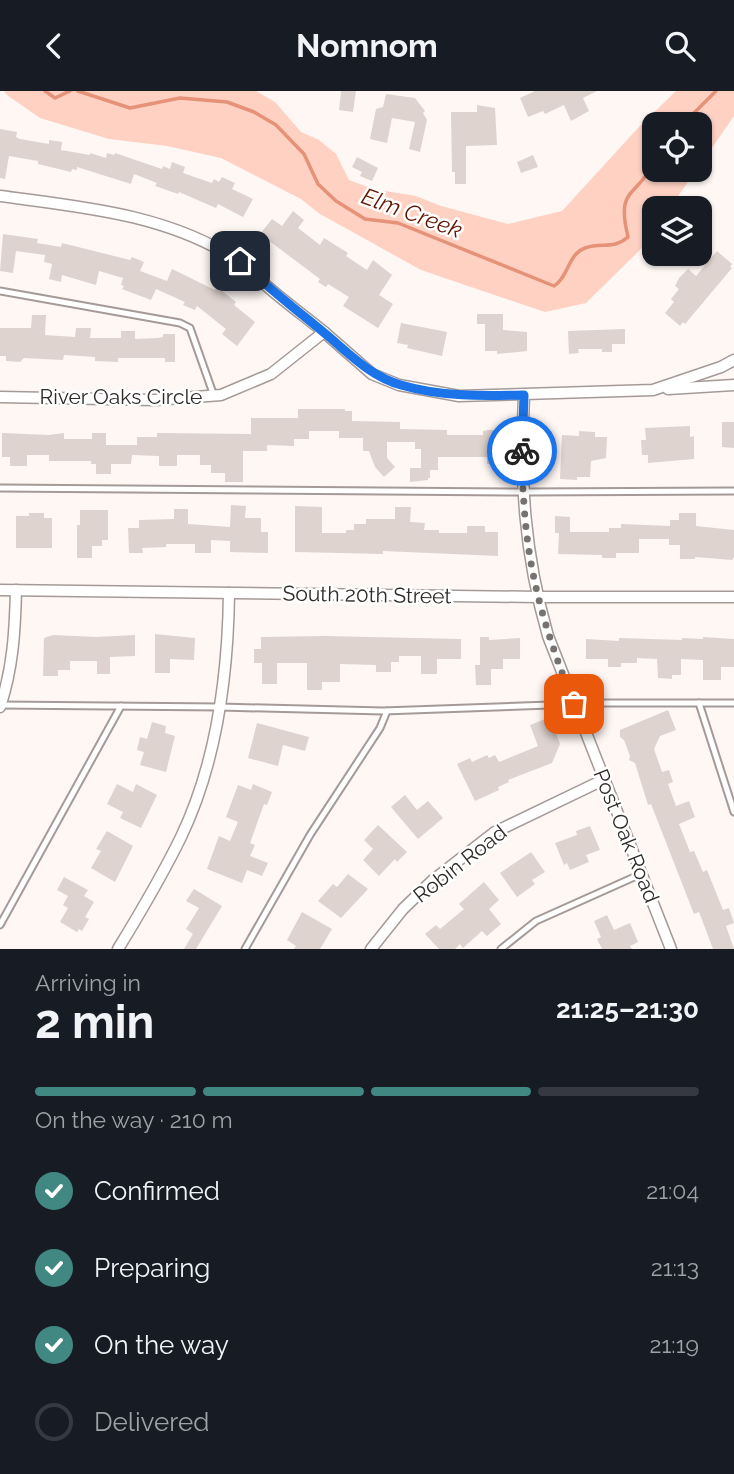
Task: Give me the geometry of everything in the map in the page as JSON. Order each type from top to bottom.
[{"type":"street","points":[[0,196],[133,217],[187,233],[209,243],[240,261],[372,374],[399,385],[459,396],[734,385]]},
{"type":"street","name":"River Oaks Circle","points":[[0,397],[155,400],[214,396],[247,386],[271,373],[324,332]]},
{"type":"street","points":[[653,390],[734,360]]},
{"type":"street","name":"Post Oak Road","points":[[524,395],[521,459],[523,492],[529,561],[537,597],[548,636],[671,949]]},
{"type":"street","name":"South 20th Street","points":[[0,590],[734,597]]},
{"type":"street","points":[[0,706],[15,645],[16,590]]},
{"type":"street","points":[[118,949],[147,902],[181,836],[203,776],[220,707],[226,658],[229,593]]},
{"type":"street","name":"Robin Road","points":[[371,949],[403,909],[432,881],[495,832],[603,780]]},
{"type":"lane","points":[[0,291],[180,323],[190,328],[214,396]]},
{"type":"lane","points":[[0,488],[734,491]]},
{"type":"lane","points":[[699,703],[734,812]]},
{"type":"lane","points":[[0,706],[387,711],[574,704],[734,703]]},
{"type":"lane","points":[[0,925],[121,706]]},
{"type":"lane","points":[[245,949],[310,835],[380,728],[387,711]]},
{"type":"lane","points":[[501,949],[536,921],[641,874]]},
{"type":"shaded area","points":[[4,91],[256,91],[275,102],[301,132],[319,140],[336,154],[349,180],[373,189],[416,196],[441,206],[508,224],[562,211],[642,124],[642,182],[688,182],[678,196],[642,196],[642,248],[586,303],[545,312],[421,270],[320,214],[301,199],[221,158],[167,146],[109,139],[40,118]]},
{"type":"shaded area","points":[[676,91],[734,91],[734,116],[712,148],[712,112],[654,112]]},
{"type":"building","points":[[341,91],[356,91],[353,112],[339,110]]},
{"type":"building","points":[[535,91],[597,91],[583,98],[589,111],[571,121],[564,105],[545,114],[543,111],[528,117],[520,98]]},
{"type":"building","points":[[386,94],[415,98],[425,111],[423,113],[427,120],[420,152],[409,149],[415,122],[392,118],[387,143],[370,139],[376,109],[383,107]]},
{"type":"building","points":[[477,105],[495,108],[497,145],[466,146],[466,184],[455,184],[455,172],[452,172],[451,112],[477,112]]},
{"type":"building","points":[[0,129],[17,132],[16,137],[20,139],[49,144],[49,140],[62,142],[61,150],[90,153],[106,158],[107,153],[115,153],[162,169],[163,166],[170,169],[172,162],[185,167],[183,173],[212,183],[214,179],[219,182],[222,177],[235,183],[232,189],[253,199],[243,217],[218,204],[216,208],[179,192],[178,194],[155,186],[157,183],[134,174],[131,184],[77,167],[77,170],[72,169],[71,172],[38,164],[38,161],[9,156],[5,179],[0,178]]},
{"type":"building","points":[[533,155],[538,167],[521,173],[517,162]]},
{"type":"building","points":[[357,157],[378,168],[372,181],[360,176],[362,172],[352,167]]},
{"type":"building","points":[[293,211],[304,220],[298,228],[320,245],[324,238],[348,253],[346,256],[367,270],[373,260],[392,275],[379,295],[393,304],[378,328],[343,306],[349,297],[328,284],[326,287],[318,282],[320,279],[260,234],[272,219],[282,226]]},
{"type":"building","points":[[3,234],[38,239],[37,243],[61,247],[62,243],[130,260],[132,257],[144,262],[140,271],[167,281],[172,269],[215,290],[217,287],[255,322],[237,346],[222,334],[226,329],[197,306],[195,310],[183,305],[185,302],[156,289],[151,300],[122,289],[123,278],[99,271],[96,285],[62,275],[61,282],[49,279],[52,264],[44,262],[45,255],[16,251],[13,273],[0,271]]},
{"type":"building","points":[[717,251],[732,264],[732,268],[685,324],[683,322],[680,326],[665,313],[674,302],[671,299],[679,289],[675,286],[688,269],[696,276],[704,266],[712,266],[712,257]]},
{"type":"building","points":[[477,314],[503,314],[503,330],[527,332],[527,351],[497,354],[497,351],[485,351],[485,324],[477,324]]},
{"type":"building","points":[[32,315],[46,315],[45,335],[75,337],[76,328],[91,328],[90,338],[121,338],[121,331],[135,331],[135,339],[175,334],[175,362],[165,362],[165,358],[95,361],[95,357],[64,355],[63,360],[24,358],[20,362],[6,361],[6,356],[0,356],[0,328],[31,328]]},
{"type":"building","points":[[401,323],[447,332],[442,356],[397,343]]},
{"type":"building","points":[[625,329],[625,344],[612,344],[612,352],[602,352],[602,349],[578,349],[579,353],[569,354],[568,331]]},
{"type":"building","points":[[298,409],[345,409],[352,411],[352,421],[400,422],[400,429],[447,430],[447,435],[483,435],[483,431],[501,430],[501,464],[487,464],[487,457],[438,457],[438,470],[430,470],[428,480],[410,482],[410,468],[421,468],[421,449],[415,449],[415,442],[387,442],[387,458],[395,467],[384,477],[375,467],[369,451],[363,451],[363,438],[339,438],[339,431],[309,431],[309,439],[294,439],[294,446],[267,445],[267,451],[243,451],[243,482],[225,482],[225,473],[211,473],[211,465],[200,465],[200,455],[177,455],[177,466],[159,466],[159,456],[132,455],[131,464],[111,464],[111,474],[96,474],[96,464],[91,464],[91,461],[49,461],[49,455],[27,455],[27,466],[10,466],[10,457],[2,457],[2,433],[64,433],[64,439],[92,439],[92,433],[106,433],[106,445],[137,445],[137,437],[157,437],[157,433],[251,434],[251,418],[298,418]]},
{"type":"building","points":[[722,422],[734,422],[734,448],[722,447]]},
{"type":"building","points":[[690,426],[690,437],[694,436],[694,459],[648,463],[648,455],[642,455],[641,440],[646,440],[645,428]]},
{"type":"building","points":[[579,431],[595,432],[595,437],[607,437],[606,458],[591,461],[590,477],[577,477],[577,480],[560,479],[562,435],[579,436]]},
{"type":"building","points":[[231,505],[246,506],[245,518],[261,518],[261,532],[268,532],[268,553],[230,552],[230,541],[211,540],[211,553],[195,553],[195,544],[166,544],[166,547],[142,548],[143,553],[129,553],[128,528],[139,528],[139,520],[174,519],[174,509],[188,509],[188,524],[230,527]]},
{"type":"building","points":[[295,506],[322,507],[322,533],[346,533],[346,530],[354,530],[354,524],[366,524],[366,519],[395,519],[395,507],[411,507],[410,522],[425,523],[424,530],[467,533],[467,526],[485,526],[485,532],[498,532],[498,556],[383,551],[383,554],[295,552]]},
{"type":"building","points":[[80,510],[108,510],[108,540],[102,540],[102,546],[92,546],[92,558],[77,558]]},
{"type":"building","points":[[29,513],[44,513],[44,518],[52,518],[52,548],[16,548],[16,516],[29,516]]},
{"type":"building","points":[[679,513],[696,513],[696,526],[734,530],[732,560],[695,557],[680,559],[680,545],[669,545],[669,539],[639,539],[639,553],[616,553],[616,558],[558,554],[559,533],[555,533],[555,516],[570,517],[570,532],[609,532],[609,528],[621,528],[621,524],[670,526],[670,520],[679,520]]},
{"type":"building","points":[[155,634],[195,638],[194,660],[170,659],[170,673],[155,673]]},
{"type":"building","points":[[53,635],[135,635],[135,656],[110,657],[110,674],[97,674],[97,661],[70,661],[70,670],[58,670],[58,676],[43,676],[44,638]]},
{"type":"building","points":[[261,637],[461,639],[461,659],[437,659],[437,674],[421,674],[421,656],[399,656],[399,662],[391,662],[391,672],[376,672],[376,665],[340,664],[340,682],[322,682],[322,690],[307,690],[307,663],[277,663],[277,684],[262,684],[262,663],[254,663],[254,649],[261,649]]},
{"type":"building","points":[[480,637],[489,637],[489,640],[520,638],[520,659],[503,659],[503,669],[491,669],[491,685],[476,685],[475,665],[480,665]]},
{"type":"building","points":[[703,637],[734,639],[734,667],[721,667],[721,680],[703,680],[703,660],[681,659],[681,675],[672,675],[672,679],[658,678],[657,659],[637,658],[637,663],[621,663],[621,667],[608,667],[608,659],[586,659],[586,639],[682,640]]},
{"type":"building","points":[[668,710],[676,730],[660,736],[654,749],[662,772],[669,770],[673,782],[668,784],[676,806],[689,801],[695,817],[679,824],[690,852],[694,851],[703,872],[707,870],[723,910],[729,908],[734,923],[726,926],[734,949],[713,949],[699,912],[694,914],[651,804],[648,805],[635,763],[629,760],[624,740],[620,737],[620,730]]},
{"type":"building","points":[[550,717],[560,744],[552,763],[508,780],[509,782],[498,787],[499,790],[475,801],[457,764],[470,758],[472,762],[487,755],[489,758],[495,755],[499,762],[538,746],[530,725]]},
{"type":"building","points":[[152,722],[166,726],[165,733],[175,736],[166,772],[140,765],[144,752],[137,750],[140,737],[147,739]]},
{"type":"building","points":[[257,723],[309,737],[305,751],[283,745],[278,766],[248,758]]},
{"type":"building","points":[[117,784],[133,792],[136,784],[157,795],[141,828],[120,818],[123,812],[107,804]]},
{"type":"building","points":[[253,784],[272,792],[267,805],[264,804],[250,843],[255,845],[250,856],[268,863],[262,876],[247,870],[242,883],[207,869],[219,836],[230,841],[238,822],[226,817],[238,785],[251,790]]},
{"type":"building","points":[[405,795],[417,810],[428,801],[443,818],[418,839],[391,807]]},
{"type":"building","points":[[378,825],[407,852],[397,862],[395,859],[379,876],[363,860],[373,849],[364,840]]},
{"type":"building","points":[[590,826],[600,850],[586,855],[589,862],[570,870],[567,863],[564,865],[555,843],[577,835],[576,831]]},
{"type":"building","points":[[107,831],[133,846],[115,882],[91,868],[101,851],[96,849]]},
{"type":"building","points":[[531,852],[545,872],[532,880],[535,884],[517,897],[500,873]]},
{"type":"building","points":[[348,874],[368,889],[341,918],[318,901],[333,884],[337,887]]},
{"type":"building","points":[[64,877],[88,890],[84,896],[94,902],[85,917],[89,919],[82,931],[79,929],[77,932],[60,922],[68,908],[63,905],[68,896],[57,890]]},
{"type":"building","points":[[484,882],[499,900],[489,909],[501,924],[487,936],[482,931],[463,948],[460,944],[455,949],[439,949],[425,934],[436,925],[440,929],[464,909],[459,904]]},
{"type":"building","points":[[194,889],[222,906],[196,949],[184,949],[193,934],[186,929],[199,908],[186,901]]},
{"type":"building","points":[[302,912],[332,929],[320,949],[294,949],[296,946],[287,940]]},
{"type":"building","points":[[607,915],[614,930],[630,923],[638,942],[630,946],[632,949],[602,949],[597,939],[601,937],[594,921]]},
{"type":"waterway","name":"Elm Creek","points":[[45,91],[55,98],[70,91]]},
{"type":"waterway","name":"Elm Creek","points":[[78,91],[130,108],[180,98],[227,102],[254,112],[276,125],[304,154],[318,184],[336,201],[365,219],[398,223],[554,286],[579,251],[591,246],[612,245],[628,237],[624,209],[629,195],[642,180]]},
{"type":"waterway","name":"Elm Creek","points":[[695,112],[716,91]]},
{"type":"way so far","points":[[522,451],[529,561],[548,636],[574,704]]},
{"type":"route","points":[[240,261],[372,374],[399,385],[459,396],[524,395],[522,451]]}]
